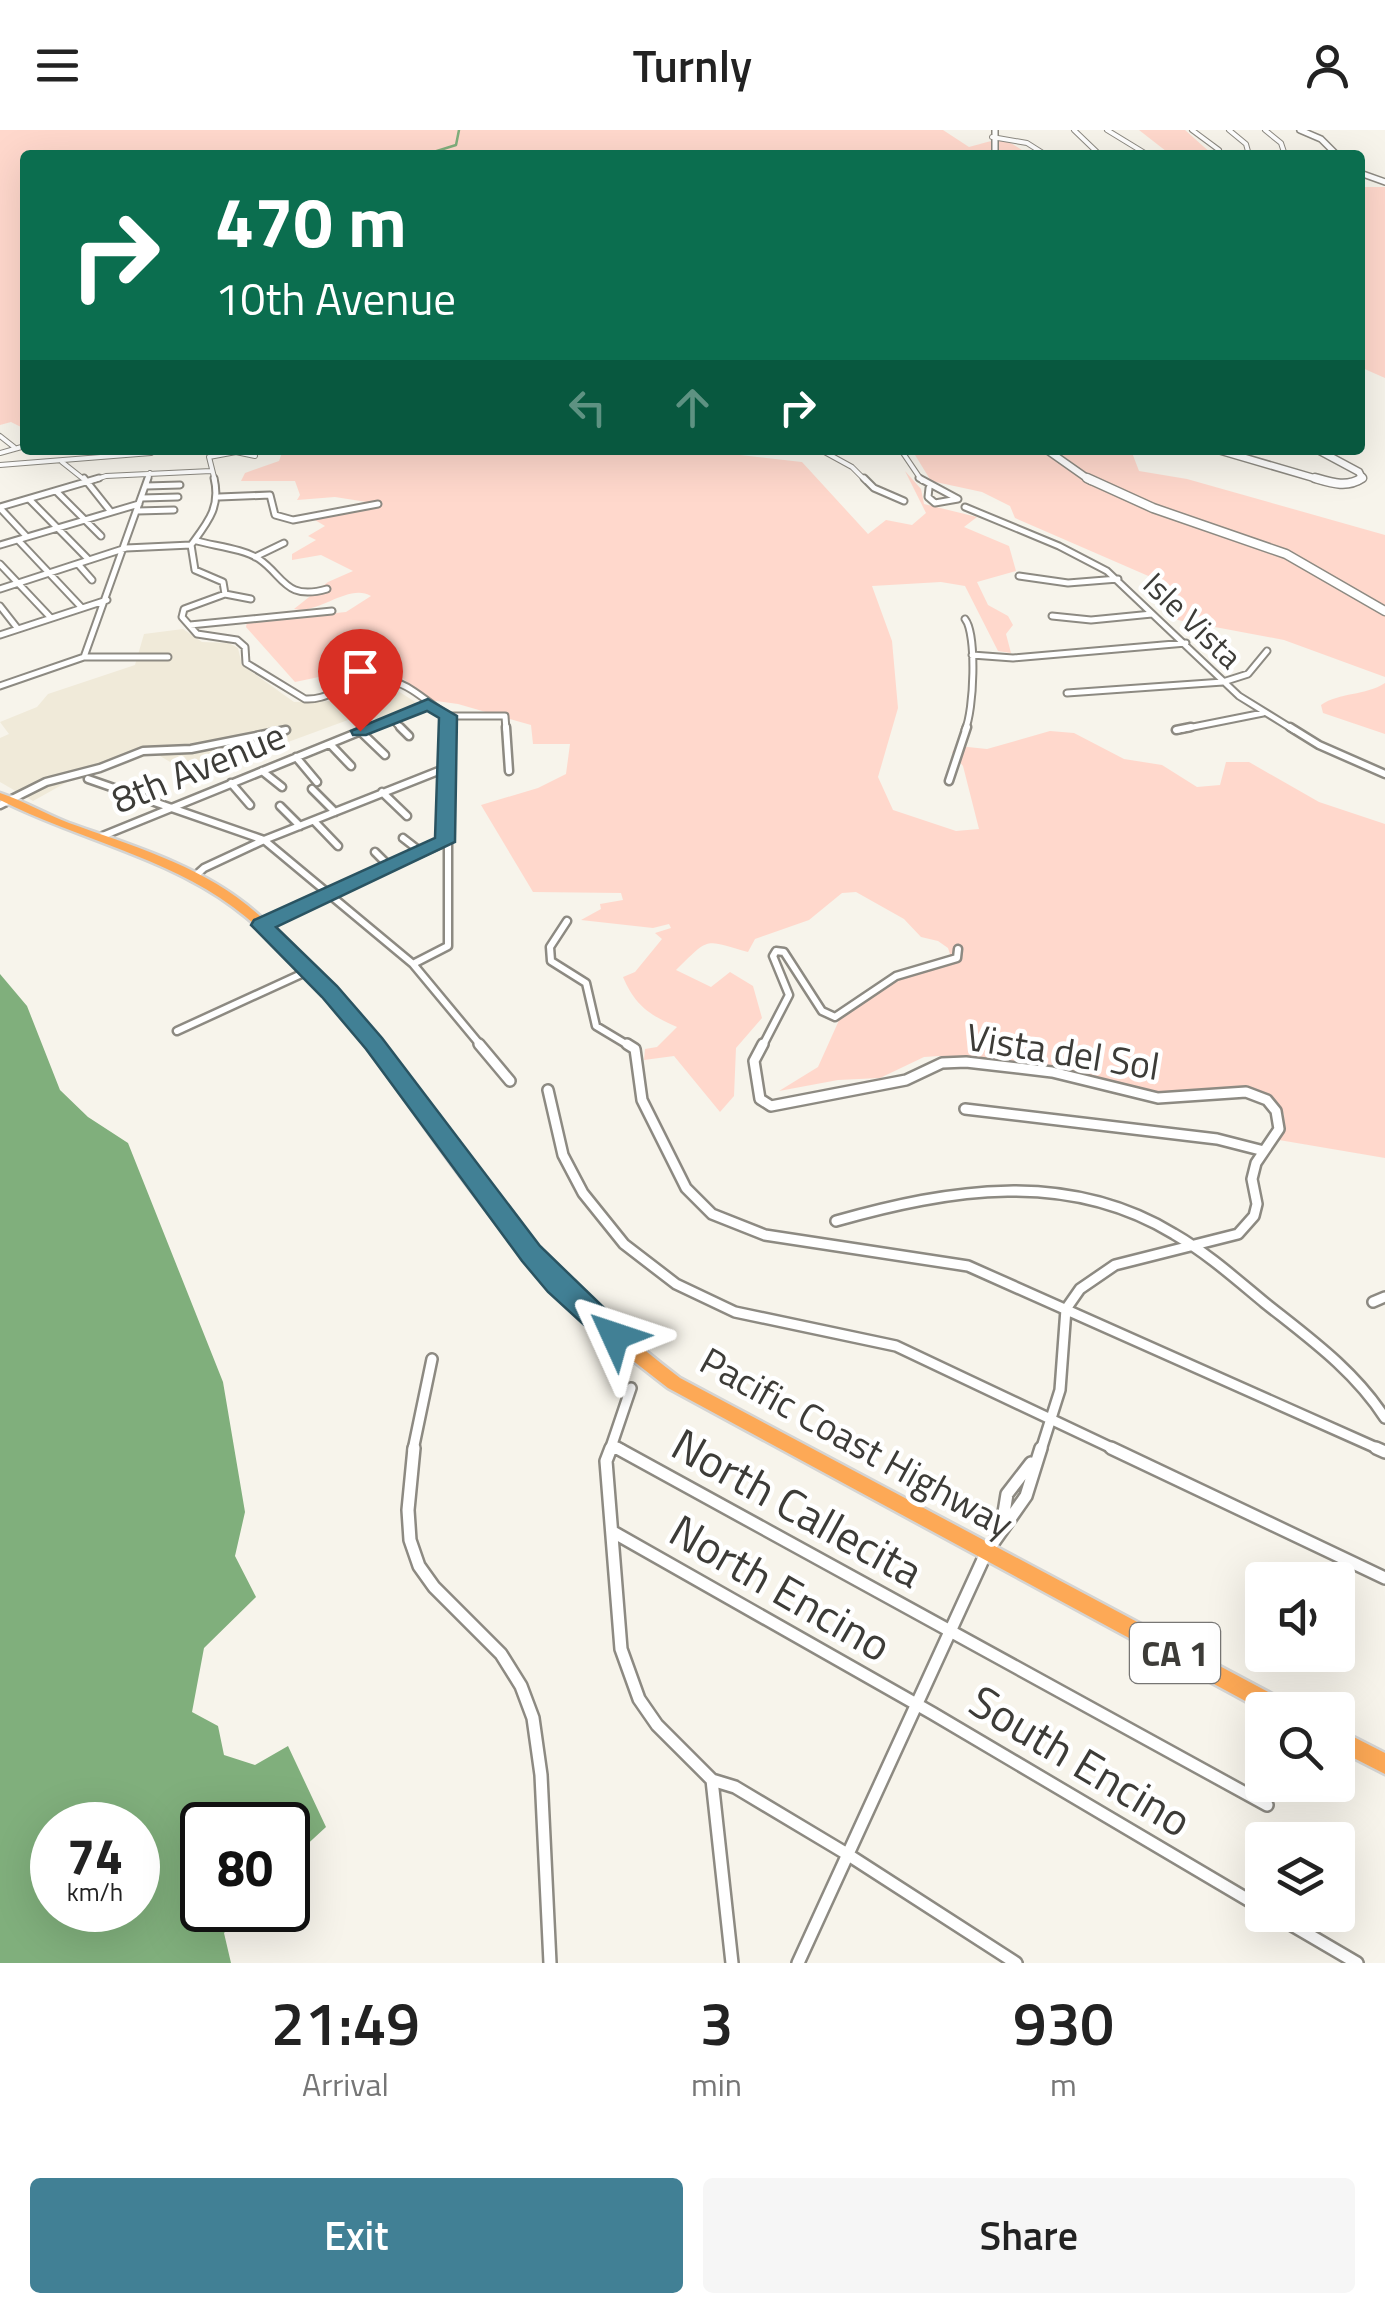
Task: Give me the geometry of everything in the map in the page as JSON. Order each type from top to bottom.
[{"type":"highway","name":"Pacific Coast Highway","points":[[4,801],[193,878],[237,904],[262,925],[374,1044],[531,1253],[596,1320],[674,1383],[1248,1692]]},
{"type":"highway","points":[[1355,1748],[1385,1764]]},
{"type":"main road","points":[[997,150],[992,137],[998,130]]},
{"type":"main road","points":[[998,130],[999,150]]},
{"type":"main road","points":[[1300,130],[1321,139],[1332,150]]},
{"type":"main road","points":[[1053,455],[1112,490],[1304,562],[1385,610]]},
{"type":"main road","points":[[1235,455],[1336,484],[1359,481],[1358,472],[1327,455]]},
{"type":"street","points":[[1074,130],[1095,150]]},
{"type":"street","points":[[1106,130],[1140,150]]},
{"type":"street","points":[[1192,130],[1220,150]]},
{"type":"street","points":[[1229,130],[1248,150]]},
{"type":"street","points":[[1265,130],[1281,143],[1283,150]]},
{"type":"street","points":[[992,137],[1027,143],[1038,150]]},
{"type":"street","points":[[0,436],[14,447]]},
{"type":"street","points":[[0,453],[20,446]]},
{"type":"street","points":[[0,466],[131,455]]},
{"type":"street","points":[[218,455],[212,456],[212,470],[219,497],[194,543],[195,570],[223,582],[225,594]]},
{"type":"street","points":[[250,455],[255,456]]},
{"type":"street","points":[[831,455],[852,466],[874,488],[904,501]]},
{"type":"street","name":"Isle Vista","points":[[903,455],[913,476],[929,488],[956,494],[959,505]]},
{"type":"street","points":[[62,462],[82,475],[112,512]]},
{"type":"street","points":[[27,537],[0,508],[106,476],[212,470]]},
{"type":"street","points":[[84,658],[150,474]]},
{"type":"street","points":[[146,486],[180,485]]},
{"type":"street","name":"Isle Vista","points":[[929,488],[928,498],[934,503],[959,505],[1059,546],[1118,579],[1224,682],[1263,713],[1319,745],[1385,774]]},
{"type":"street","points":[[56,491],[101,536]]},
{"type":"street","points":[[219,497],[270,495],[275,515],[293,520],[378,504]]},
{"type":"street","points":[[0,546],[112,512],[178,497]]},
{"type":"street","points":[[29,498],[88,560]]},
{"type":"street","points":[[139,505],[174,510]]},
{"type":"street","points":[[18,540],[82,608]]},
{"type":"street","points":[[0,589],[126,548],[194,543],[255,557],[283,586],[316,592],[327,588]]},
{"type":"street","points":[[255,557],[284,543]]},
{"type":"street","points":[[0,564],[51,618]]},
{"type":"street","points":[[78,564],[92,580]]},
{"type":"street","points":[[1019,576],[1092,584],[1118,579]]},
{"type":"street","points":[[252,598],[225,594],[184,609],[182,618],[197,634],[237,640],[246,646],[246,663],[305,698],[330,696],[366,679],[394,678],[448,716],[505,716],[509,771]]},
{"type":"street","points":[[0,636],[107,600]]},
{"type":"street","points":[[0,606],[18,629]]},
{"type":"street","points":[[190,625],[332,612]]},
{"type":"street","points":[[1052,616],[1091,620],[1152,614]]},
{"type":"street","points":[[950,781],[958,746],[973,713],[972,628],[965,619]]},
{"type":"street","points":[[972,655],[1013,658],[1186,643]]},
{"type":"street","points":[[1067,693],[1224,682],[1248,674],[1267,651]]},
{"type":"street","points":[[4,684],[84,658],[168,657]]},
{"type":"street","points":[[4,684],[16,694]]},
{"type":"street","name":"8th Avenue","points":[[100,837],[428,704]]},
{"type":"street","points":[[1176,730],[1263,713]]},
{"type":"street","points":[[413,964],[448,946],[448,716]]},
{"type":"street","points":[[392,719],[409,736]]},
{"type":"street","points":[[4,801],[46,782],[100,768],[143,751],[192,748],[286,730]]},
{"type":"street","points":[[360,731],[385,756]]},
{"type":"street","points":[[330,744],[351,766]]},
{"type":"street","points":[[296,757],[334,812]]},
{"type":"street","points":[[193,878],[204,868],[264,840],[363,797],[446,768]]},
{"type":"street","points":[[262,770],[282,787]]},
{"type":"street","points":[[88,779],[264,840],[413,964],[510,1081]]},
{"type":"street","points":[[231,783],[250,805]]},
{"type":"street","points":[[382,792],[407,816]]},
{"type":"street","points":[[280,806],[300,826]]},
{"type":"street","points":[[314,821],[338,846]]},
{"type":"street","points":[[403,838],[421,852]]},
{"type":"street","points":[[262,925],[445,842]]},
{"type":"street","points":[[375,852],[388,866]]},
{"type":"street","points":[[568,921],[550,946],[550,960],[586,983],[596,1026],[635,1049],[642,1100],[686,1188],[712,1214],[765,1235],[949,1261],[1015,1284],[1385,1452]]},
{"type":"street","name":"Vista del Sol","points":[[958,948],[957,958],[896,976],[835,1017],[822,1011],[784,952],[773,953],[789,995],[754,1061],[760,1099],[770,1106],[786,1106],[830,1092],[906,1080],[942,1063],[966,1062],[1052,1072],[1158,1098],[1233,1092],[1258,1095],[1280,1120],[1252,1179],[1256,1204],[1248,1226],[1238,1234],[1115,1265],[1080,1289],[1066,1309]]},
{"type":"street","points":[[177,1031],[308,971]]},
{"type":"street","points":[[548,1090],[562,1154],[584,1196],[614,1232],[672,1283],[721,1309],[875,1338],[1385,1578]]},
{"type":"street","points":[[965,1110],[1217,1139],[1264,1152]]},
{"type":"street","points":[[836,1221],[952,1190],[1025,1190],[1080,1198],[1128,1212],[1194,1246],[1344,1366],[1369,1388],[1385,1418]]},
{"type":"street","points":[[1373,1302],[1385,1297]]},
{"type":"street","points":[[798,1963],[986,1553],[1026,1496],[1034,1460],[1060,1390],[1066,1309]]},
{"type":"street","points":[[432,1358],[410,1488],[409,1537],[427,1580],[470,1616],[498,1648],[520,1680],[530,1706],[539,1753],[550,1963]]},
{"type":"street","points":[[631,1388],[612,1445],[606,1482],[621,1648],[628,1676],[657,1726],[712,1780],[735,1787],[847,1854],[1016,1963]]},
{"type":"street","name":"North Callecita","points":[[612,1445],[1267,1805]]},
{"type":"street","name":"North Encino","points":[[613,1532],[916,1704]]},
{"type":"street","name":"South Encino","points":[[916,1704],[1245,1898]]},
{"type":"street","points":[[712,1780],[732,1963]]},
{"type":"street","points":[[1304,1932],[1356,1963]]},
{"type":"shaded area","points":[[0,130],[943,130],[969,147],[1000,140],[1021,150],[20,150],[20,426],[11,422],[0,425]]},
{"type":"shaded area","points":[[1139,130],[1185,130],[1207,150],[1165,150]]},
{"type":"shaded area","points":[[1365,187],[1385,187],[1385,378],[1365,369]]},
{"type":"shaded area","points":[[281,455],[741,455],[802,462],[868,534],[886,520],[912,525],[926,513],[905,471],[921,489],[924,504],[977,517],[964,527],[1009,546],[1016,571],[977,582],[988,605],[1008,616],[1013,625],[1006,634],[1011,653],[998,651],[965,586],[941,582],[872,586],[892,641],[898,708],[878,777],[893,810],[956,831],[979,829],[963,766],[952,752],[958,746],[987,749],[1050,731],[1074,733],[1124,759],[1162,765],[1197,787],[1220,785],[1226,762],[1249,762],[1319,802],[1385,824],[1385,1158],[1279,1140],[1285,1132],[1284,1114],[1266,1095],[1244,1087],[1160,1093],[1112,1085],[1054,1066],[939,1056],[924,1057],[880,1078],[838,1080],[779,1091],[818,1067],[840,1018],[895,973],[951,957],[948,948],[938,941],[921,937],[904,919],[856,892],[842,893],[809,920],[755,939],[748,952],[708,944],[676,970],[711,987],[730,972],[753,986],[762,1018],[736,1048],[734,1096],[720,1112],[674,1056],[644,1060],[645,1049],[657,1047],[677,1027],[644,1008],[623,977],[635,972],[662,939],[655,933],[671,928],[669,924],[653,928],[581,920],[601,909],[600,904],[623,900],[621,893],[533,892],[481,805],[538,788],[566,774],[570,744],[533,744],[531,725],[458,704],[429,700],[394,671],[357,669],[295,682],[246,627],[247,622],[346,612],[371,596],[353,593],[313,608],[294,609],[328,582],[353,571],[321,555],[292,560],[292,554],[316,540],[308,536],[325,526],[310,517],[373,503],[335,497],[297,500],[300,495],[295,481],[241,481],[245,473],[279,461]]},
{"type":"shaded area","points":[[915,455],[1133,455],[1139,471],[1187,479],[1385,535],[1385,677],[1284,640],[1167,618],[1172,604],[1167,591],[1153,578],[1015,518],[1010,506],[982,492],[931,481]]},
{"type":"shaded area","points":[[183,629],[202,642],[229,643],[238,648],[242,665],[294,702],[335,701],[374,685],[387,684],[420,705],[378,721],[367,713],[269,749],[263,745],[182,769],[155,753],[69,781],[33,801],[0,782],[0,738],[9,734],[0,722],[37,707],[48,694],[135,665],[144,634]]},
{"type":"shaded area","points":[[1385,683],[1385,734],[1323,713],[1321,705],[1328,701]]},
{"type":"shaded area","points":[[0,974],[27,1006],[60,1090],[88,1117],[128,1143],[223,1382],[245,1512],[235,1556],[256,1597],[204,1648],[192,1712],[218,1726],[224,1755],[255,1765],[288,1746],[326,1827],[310,1842],[310,1802],[180,1802],[180,1932],[225,1932],[231,1963],[0,1963]]},
{"type":"waterway","points":[[440,150],[456,145],[459,130]]},
{"type":"route","points":[[360,731],[428,704],[448,716],[445,842],[262,925],[330,992],[374,1044],[531,1253],[558,1284],[615,1336]]}]
